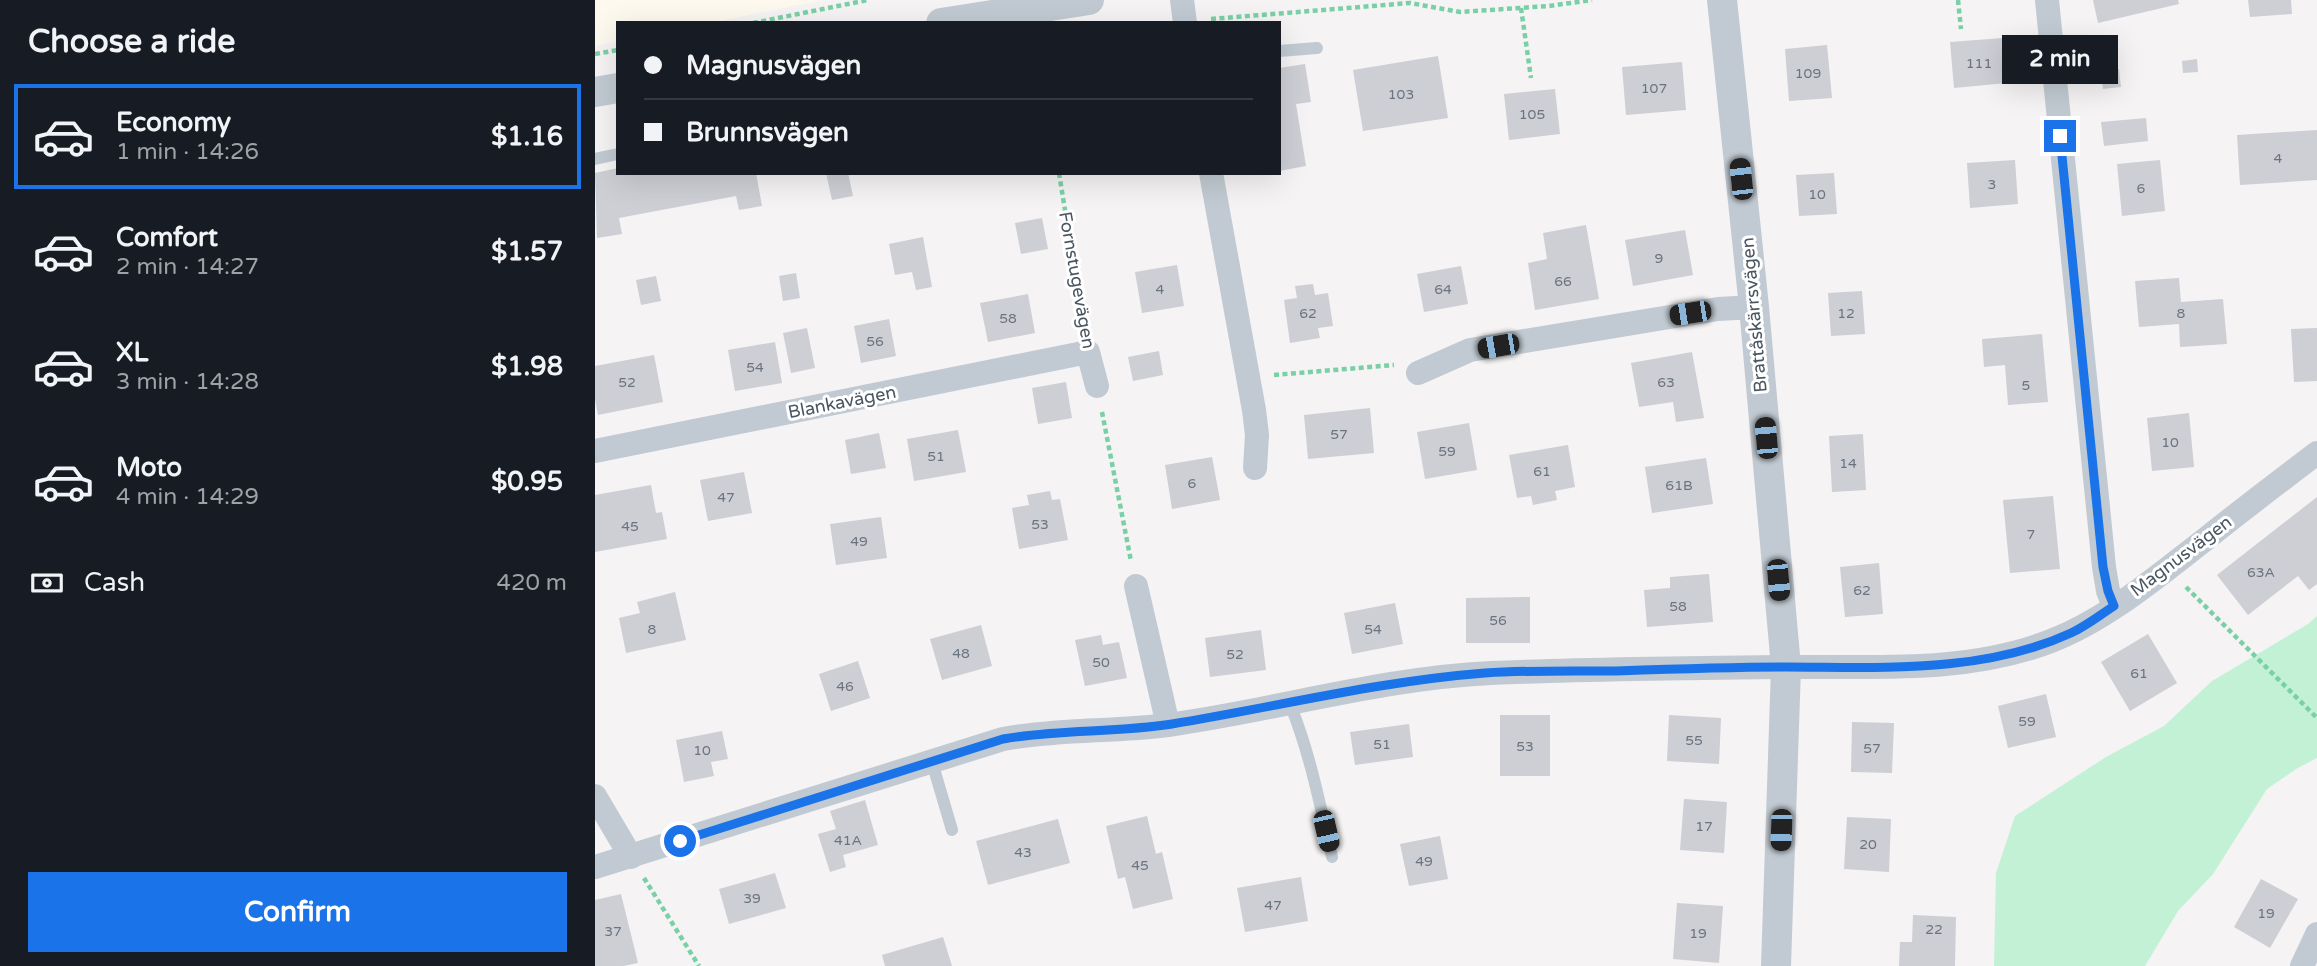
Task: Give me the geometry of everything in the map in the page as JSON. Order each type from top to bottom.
[{"type":"street","points":[[968,21],[1034,16],[1089,0]]},
{"type":"street","name":"Brattåskärrsvägen","points":[[1722,0],[1754,307],[1786,667],[1776,966]]},
{"type":"street","points":[[2047,0],[2103,567],[2114,606]]},
{"type":"street","points":[[595,93],[616,88]]},
{"type":"street","points":[[1212,175],[1249,378],[1257,435],[1255,468]]},
{"type":"street","points":[[1418,373],[1471,351],[1718,309],[1754,307]]},
{"type":"street","name":"Fornstugevägen","points":[[1089,352],[1097,386]]},
{"type":"street","name":"Blankavägen","points":[[595,451],[1089,352]]},
{"type":"street","name":"Magnusvägen","points":[[595,867],[1003,739],[1037,733],[1168,725],[1430,678],[1488,673],[1786,667],[1877,668],[1978,661],[2074,632],[2168,569],[2317,453]]},
{"type":"street","points":[[1136,586],[1168,725]]},
{"type":"street","points":[[595,796],[631,857]]},
{"type":"street","points":[[2302,966],[2317,934]]},
{"type":"lane","points":[[1281,51],[1317,48]]},
{"type":"lane","points":[[595,159],[616,154]]},
{"type":"lane","points":[[1290,704],[1315,780],[1332,857]]},
{"type":"lane","points":[[932,762],[952,830]]},
{"type":"path","points":[[763,21],[868,0]]},
{"type":"path","points":[[1184,15],[1410,3],[1460,12],[1592,0]]},
{"type":"path","points":[[1958,0],[1961,29]]},
{"type":"path","points":[[1521,8],[1531,78]]},
{"type":"path","points":[[595,54],[616,50]]},
{"type":"path","name":"Fornstugevägen","points":[[1059,175],[1089,352]]},
{"type":"path","points":[[1249,378],[1390,364],[1418,373]]},
{"type":"path","points":[[1097,386],[1136,586]]},
{"type":"path","points":[[2168,569],[2317,718]]},
{"type":"path","points":[[631,857],[699,966]]},
{"type":"shaded area","points":[[595,0],[824,0],[720,21],[616,21],[616,41],[595,46]]},
{"type":"green space","points":[[2317,616],[2317,758],[2267,789],[2213,874],[2178,911],[2145,966],[1994,966],[1996,873],[2015,816],[2106,757],[2164,726],[2212,681]]},
{"type":"building","points":[[2093,0],[2178,0],[2179,4],[2098,23]]},
{"type":"building","points":[[2248,0],[2291,0],[2292,14],[2250,17]]},
{"type":"building","points":[[2003,38],[2007,83],[1954,88],[1950,42]]},
{"type":"building","points":[[1827,45],[1832,98],[1789,101],[1785,49]]},
{"type":"building","points":[[1438,56],[1448,118],[1363,131],[1353,70]]},
{"type":"building","points":[[2197,59],[2198,72],[2183,73],[2182,61]]},
{"type":"building","points":[[1682,62],[1686,110],[1626,115],[1622,67]]},
{"type":"building","points":[[1305,64],[1311,102],[1296,104],[1306,166],[1281,171],[1281,68]]},
{"type":"building","points":[[2119,69],[2121,87],[2103,89],[2101,72]]},
{"type":"building","points":[[1555,89],[1560,134],[1509,140],[1504,94]]},
{"type":"building","points":[[2146,118],[2148,141],[2104,146],[2101,122]]},
{"type":"building","points":[[2317,130],[2317,180],[2240,185],[2237,135]]},
{"type":"building","points":[[2015,160],[2018,204],[1970,208],[1967,163]]},
{"type":"building","points":[[2160,160],[2165,211],[2122,216],[2117,164]]},
{"type":"building","points":[[616,168],[616,175],[756,175],[762,206],[739,210],[736,196],[619,218],[622,234],[597,238],[595,173]]},
{"type":"building","points":[[1834,173],[1837,214],[1799,216],[1796,175]]},
{"type":"building","points":[[826,175],[848,175],[853,196],[832,200]]},
{"type":"building","points":[[1042,218],[1048,249],[1021,254],[1015,223]]},
{"type":"building","points":[[1586,225],[1599,299],[1535,310],[1528,263],[1547,259],[1543,233]]},
{"type":"building","points":[[1685,230],[1693,275],[1633,286],[1625,240]]},
{"type":"building","points":[[923,237],[932,287],[916,290],[912,272],[895,275],[889,244]]},
{"type":"building","points":[[1177,265],[1184,306],[1142,313],[1135,272]]},
{"type":"building","points":[[1461,266],[1468,304],[1424,312],[1417,274]]},
{"type":"building","points":[[796,273],[800,298],[783,301],[779,276]]},
{"type":"building","points":[[656,276],[661,301],[641,305],[636,280]]},
{"type":"building","points":[[2179,278],[2181,302],[2223,299],[2227,344],[2180,347],[2179,324],[2139,327],[2135,281]]},
{"type":"building","points":[[1313,284],[1315,295],[1328,293],[1333,326],[1318,328],[1320,338],[1290,343],[1284,300],[1297,298],[1295,286]]},
{"type":"building","points":[[1862,291],[1865,334],[1831,336],[1828,293]]},
{"type":"building","points":[[1028,294],[1035,333],[988,342],[980,303]]},
{"type":"building","points":[[889,319],[896,356],[861,363],[854,326]]},
{"type":"building","points":[[807,328],[815,368],[791,373],[783,333]]},
{"type":"building","points":[[2317,328],[2317,381],[2294,382],[2291,329]]},
{"type":"building","points":[[2042,334],[2048,402],[2008,405],[2005,365],[1984,367],[1982,339]]},
{"type":"building","points":[[775,342],[782,383],[735,391],[728,350]]},
{"type":"building","points":[[1159,351],[1163,375],[1133,381],[1128,357]]},
{"type":"building","points":[[1692,352],[1704,418],[1676,422],[1673,402],[1639,407],[1631,363]]},
{"type":"building","points":[[654,355],[663,402],[598,415],[595,366]]},
{"type":"building","points":[[1066,382],[1072,418],[1038,424],[1032,388]]},
{"type":"building","points":[[1370,408],[1374,453],[1308,459],[1304,415]]},
{"type":"building","points":[[2189,413],[2194,467],[2152,471],[2147,418]]},
{"type":"building","points":[[1469,423],[1477,470],[1425,479],[1417,432]]},
{"type":"building","points":[[958,430],[966,472],[914,481],[907,439]]},
{"type":"building","points":[[879,433],[886,468],[851,474],[845,440]]},
{"type":"building","points":[[1863,434],[1866,490],[1832,492],[1829,436]]},
{"type":"building","points":[[1568,445],[1575,487],[1555,491],[1557,500],[1533,505],[1531,496],[1517,498],[1509,455]]},
{"type":"building","points":[[1212,457],[1220,500],[1172,509],[1165,465]]},
{"type":"building","points":[[1706,458],[1713,504],[1652,513],[1645,467]]},
{"type":"building","points":[[744,472],[752,513],[708,521],[700,480]]},
{"type":"building","points":[[651,485],[656,513],[662,512],[667,539],[595,552],[595,495]]},
{"type":"building","points":[[1050,491],[1052,500],[1060,499],[1068,540],[1019,549],[1012,508],[1029,505],[1027,495]]},
{"type":"building","points":[[2053,496],[2060,569],[2010,573],[2003,500]]},
{"type":"building","points":[[2317,497],[2317,584],[2309,590],[2298,576],[2248,615],[2217,575]]},
{"type":"building","points":[[881,517],[887,558],[836,565],[830,524]]},
{"type":"building","points":[[1879,563],[1883,614],[1845,617],[1840,567]]},
{"type":"building","points":[[1709,574],[1713,622],[1647,627],[1644,590],[1670,588],[1670,577]]},
{"type":"building","points":[[675,592],[686,640],[626,653],[619,618],[640,613],[637,602]]},
{"type":"building","points":[[1530,597],[1530,643],[1466,643],[1466,598]]},
{"type":"building","points":[[1395,603],[1403,644],[1352,654],[1344,613]]},
{"type":"building","points":[[981,625],[992,666],[942,680],[930,639]]},
{"type":"building","points":[[1261,630],[1266,670],[1210,677],[1205,638]]},
{"type":"building","points":[[2148,634],[2177,683],[2130,711],[2101,662]]},
{"type":"building","points":[[1101,635],[1103,645],[1119,642],[1127,678],[1085,686],[1075,640]]},
{"type":"building","points":[[858,661],[870,698],[831,711],[819,674]]},
{"type":"building","points":[[2046,694],[2056,737],[2008,748],[1998,706]]},
{"type":"building","points":[[1500,715],[1550,715],[1550,776],[1500,776]]},
{"type":"building","points":[[1669,715],[1721,718],[1719,764],[1667,761]]},
{"type":"building","points":[[1852,722],[1894,723],[1892,773],[1851,772]]},
{"type":"building","points":[[1409,724],[1413,757],[1355,765],[1350,732]]},
{"type":"building","points":[[722,731],[728,759],[711,762],[714,776],[684,782],[676,740]]},
{"type":"building","points":[[1684,799],[1727,802],[1724,853],[1680,850]]},
{"type":"building","points":[[865,800],[878,845],[843,855],[846,867],[830,872],[818,834],[836,829],[830,811]]},
{"type":"building","points":[[1147,816],[1156,854],[1162,852],[1173,899],[1133,909],[1125,877],[1118,879],[1106,826]]},
{"type":"building","points":[[1847,817],[1891,819],[1889,872],[1844,869]]},
{"type":"building","points":[[1058,819],[1070,863],[988,885],[976,841]]},
{"type":"building","points":[[1440,836],[1448,879],[1409,886],[1400,844]]},
{"type":"building","points":[[775,873],[786,908],[729,924],[719,889]]},
{"type":"building","points":[[1301,877],[1308,921],[1245,932],[1237,888]]},
{"type":"building","points":[[2261,879],[2298,899],[2270,948],[2234,927]]},
{"type":"building","points":[[621,894],[638,963],[595,966],[595,900]]},
{"type":"building","points":[[1677,903],[1723,906],[1719,963],[1673,959]]},
{"type":"building","points":[[1913,915],[1956,917],[1955,966],[1899,966],[1900,942],[1912,942]]},
{"type":"building","points":[[943,937],[952,966],[885,966],[882,955]]},
{"type":"route","points":[[680,841],[1003,739],[1037,733],[1168,725],[1430,678],[1488,673],[1786,667],[1877,668],[1978,661],[2020,651],[2074,632],[2114,606],[2103,567],[2060,136]]}]
